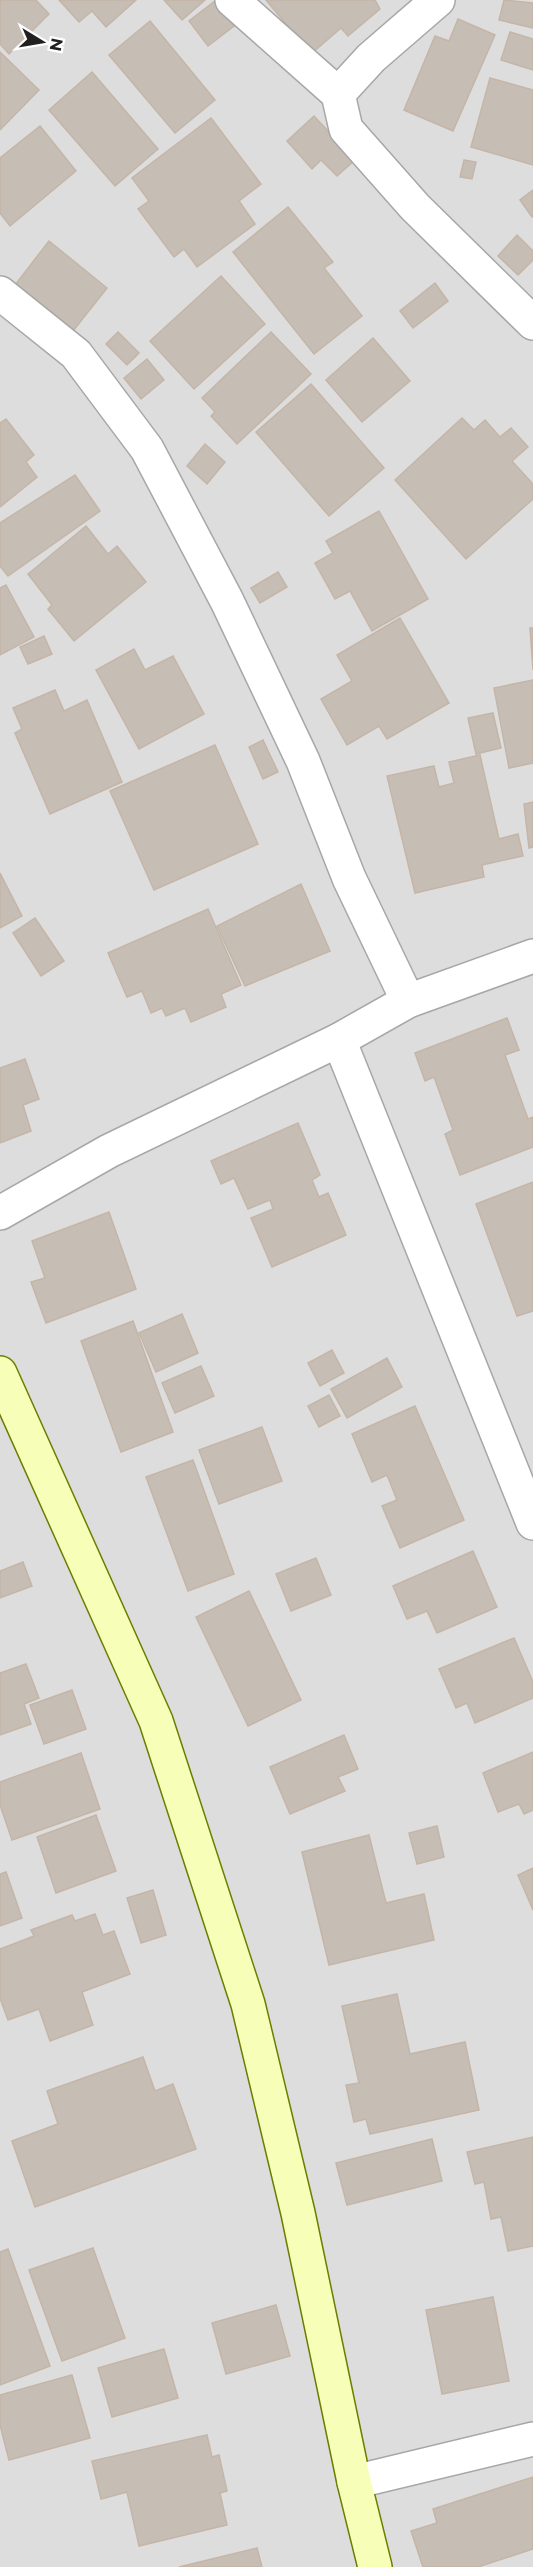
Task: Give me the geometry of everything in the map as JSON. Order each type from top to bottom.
[{"type":"street","points":[[232,0],[338,94],[346,129],[415,207],[533,323]]},
{"type":"street","points":[[338,94],[371,58],[438,0]]},
{"type":"street","points":[[0,293],[76,354],[147,449],[232,612],[303,761],[349,878],[408,1001]]},
{"type":"street","points":[[0,1213],[109,1151],[339,1041],[408,1001],[533,956]]},
{"type":"street","points":[[339,1041],[533,1523]]},
{"type":"street","points":[[0,1373],[156,1721],[240,1982],[298,2212],[354,2482],[375,2567]]},
{"type":"street","points":[[354,2482],[533,2439]]},
{"type":"shaded area","points":[[0,0],[533,0],[533,2567],[0,2567]]},
{"type":"building","points":[[0,0],[36,0],[49,14],[9,54],[0,44]]},
{"type":"building","points":[[59,0],[136,0],[106,27],[92,11],[79,22]]},
{"type":"building","points":[[164,0],[205,0],[182,20]]},
{"type":"building","points":[[266,0],[375,0],[380,9],[348,36],[341,28],[311,54]]},
{"type":"building","points":[[504,0],[533,3],[533,28],[499,20]]},
{"type":"building","points":[[215,1],[234,26],[208,46],[189,21]]},
{"type":"building","points":[[458,19],[495,35],[453,131],[404,110],[435,36],[449,41]]},
{"type":"building","points":[[150,21],[215,100],[175,133],[109,55]]},
{"type":"building","points":[[510,32],[533,39],[533,70],[501,60]]},
{"type":"building","points":[[0,52],[39,90],[0,130]]},
{"type":"building","points":[[92,72],[158,149],[115,186],[49,110]]},
{"type":"building","points":[[490,78],[533,90],[533,165],[471,147]]},
{"type":"building","points":[[314,116],[355,160],[337,176],[321,160],[312,169],[287,141]]},
{"type":"building","points":[[211,118],[261,184],[239,201],[255,224],[197,267],[184,249],[174,257],[138,209],[149,201],[132,178]]},
{"type":"building","points":[[40,126],[76,171],[10,226],[0,213],[0,158]]},
{"type":"building","points":[[464,160],[476,162],[472,179],[460,177]]},
{"type":"building","points":[[533,190],[533,216],[532,217],[520,200]]},
{"type":"building","points":[[288,207],[333,262],[324,268],[362,316],[314,354],[233,252]]},
{"type":"building","points":[[517,235],[533,251],[533,260],[518,275],[498,256]]},
{"type":"building","points":[[49,241],[107,288],[73,331],[15,285]]},
{"type":"building","points":[[221,276],[265,324],[194,389],[150,341]]},
{"type":"building","points":[[435,283],[448,301],[413,328],[400,311]]},
{"type":"building","points":[[118,332],[139,353],[127,365],[106,344]]},
{"type":"building","points":[[271,332],[311,374],[237,444],[211,416],[215,412],[202,398]]},
{"type":"building","points":[[373,338],[410,381],[362,422],[326,380]]},
{"type":"building","points":[[147,359],[164,380],[141,399],[124,378]]},
{"type":"building","points":[[311,384],[384,468],[329,516],[256,432]]},
{"type":"building","points":[[462,418],[474,430],[485,420],[500,437],[511,428],[528,447],[512,461],[533,484],[533,499],[466,559],[395,480]]},
{"type":"building","points":[[6,419],[34,455],[26,462],[37,477],[0,507],[0,423]]},
{"type":"building","points":[[205,444],[225,462],[207,484],[187,466]]},
{"type":"building","points":[[75,475],[100,511],[8,576],[0,566],[0,523]]},
{"type":"building","points":[[379,511],[428,599],[372,631],[350,591],[335,599],[315,563],[333,553],[326,541]]},
{"type":"building","points":[[86,526],[108,554],[117,546],[146,582],[74,641],[48,609],[52,605],[28,574]]},
{"type":"building","points":[[278,572],[287,587],[260,603],[251,588]]},
{"type":"building","points":[[6,585],[34,637],[0,655],[0,588]]},
{"type":"building","points":[[400,618],[449,703],[387,739],[379,726],[347,745],[321,699],[352,681],[337,655]]},
{"type":"building","points":[[530,628],[533,628],[533,670]]},
{"type":"building","points":[[44,636],[52,654],[28,664],[20,647]]},
{"type":"building","points":[[134,649],[145,670],[173,656],[204,714],[139,749],[96,670]]},
{"type":"building","points":[[533,680],[533,763],[509,768],[494,688]]},
{"type":"building","points":[[55,690],[64,711],[87,700],[122,782],[50,814],[15,733],[22,729],[13,708]]},
{"type":"building","points":[[493,713],[501,748],[476,754],[468,718]]},
{"type":"building","points":[[263,740],[278,772],[263,779],[249,747]]},
{"type":"building","points":[[215,745],[258,844],[154,890],[110,791]]},
{"type":"building","points":[[480,755],[499,839],[518,834],[523,856],[482,865],[484,877],[415,893],[387,776],[434,766],[439,787],[454,783],[449,762]]},
{"type":"building","points":[[533,802],[533,847],[529,848],[524,804]]},
{"type":"building","points":[[0,873],[22,916],[0,928]]},
{"type":"building","points":[[301,884],[330,951],[245,986],[217,926]]},
{"type":"building","points":[[208,909],[241,985],[221,994],[226,1007],[191,1022],[185,1008],[166,1016],[162,1008],[151,1013],[142,991],[127,997],[108,953]]},
{"type":"building","points":[[35,918],[64,961],[41,976],[13,933]]},
{"type":"building","points":[[507,1018],[519,1050],[505,1055],[528,1119],[533,1117],[533,1147],[460,1175],[445,1134],[453,1130],[434,1077],[425,1081],[415,1053]]},
{"type":"building","points":[[25,1059],[39,1099],[23,1105],[31,1131],[0,1143],[0,1068]]},
{"type":"building","points":[[298,1123],[320,1175],[312,1180],[319,1197],[328,1193],[346,1235],[272,1267],[251,1218],[273,1209],[270,1200],[248,1209],[234,1178],[221,1184],[211,1161]]},
{"type":"building","points":[[533,1182],[533,1311],[517,1316],[476,1204]]},
{"type":"building","points":[[109,1212],[136,1289],[46,1323],[31,1282],[45,1278],[32,1241]]},
{"type":"building","points":[[182,1314],[198,1353],[156,1372],[139,1333]]},
{"type":"building","points":[[133,1321],[173,1432],[121,1452],[81,1341]]},
{"type":"building","points":[[332,1350],[344,1373],[320,1386],[308,1363]]},
{"type":"building","points":[[387,1358],[402,1387],[347,1418],[331,1389]]},
{"type":"building","points":[[201,1366],[214,1396],[175,1413],[162,1383]]},
{"type":"building","points":[[329,1395],[340,1416],[319,1427],[308,1406]]},
{"type":"building","points":[[415,1406],[464,1520],[400,1548],[382,1506],[397,1500],[387,1475],[372,1482],[352,1434]]},
{"type":"building","points":[[262,1427],[282,1481],[219,1504],[199,1450]]},
{"type":"building","points":[[193,1460],[234,1574],[188,1591],[146,1477]]},
{"type":"building","points":[[473,1551],[497,1607],[437,1633],[427,1611],[407,1619],[393,1586]]},
{"type":"building","points":[[316,1558],[331,1595],[291,1611],[276,1574]]},
{"type":"building","points":[[23,1562],[32,1586],[0,1598],[0,1571]]},
{"type":"building","points":[[249,1591],[301,1700],[248,1726],[196,1617]]},
{"type":"building","points":[[514,1638],[533,1682],[533,1698],[475,1723],[467,1703],[456,1708],[439,1669]]},
{"type":"building","points":[[26,1664],[39,1698],[24,1704],[31,1724],[0,1735],[0,1673]]},
{"type":"building","points":[[72,1690],[86,1729],[44,1744],[30,1705]]},
{"type":"building","points":[[344,1735],[358,1769],[338,1777],[345,1791],[290,1814],[270,1767]]},
{"type":"building","points":[[533,1752],[533,1810],[524,1814],[519,1804],[498,1812],[483,1773]]},
{"type":"building","points":[[81,1753],[100,1809],[12,1840],[0,1805],[0,1782]]},
{"type":"building","points":[[96,1815],[116,1871],[56,1893],[37,1837]]},
{"type":"building","points":[[437,1826],[444,1857],[417,1864],[409,1833]]},
{"type":"building","points":[[369,1835],[386,1903],[424,1894],[434,1940],[329,1965],[302,1852]]},
{"type":"building","points":[[533,1868],[533,1910],[518,1875]]},
{"type":"building","points":[[6,1872],[22,1918],[0,1926],[0,1874]]},
{"type":"building","points":[[153,1890],[166,1935],[141,1943],[127,1898]]},
{"type":"building","points":[[95,1914],[103,1935],[114,1931],[130,1974],[82,1992],[93,2025],[50,2041],[39,2009],[8,2020],[0,1998],[0,1949],[34,1936],[31,1930],[72,1915],[75,1921]]},
{"type":"building","points":[[397,1994],[410,2054],[465,2042],[479,2110],[370,2134],[366,2119],[354,2122],[346,2085],[359,2083],[342,2006]]},
{"type":"building","points":[[143,2057],[155,2091],[173,2084],[196,2149],[35,2207],[12,2141],[58,2124],[47,2091]]},
{"type":"building","points":[[533,2137],[533,2246],[508,2251],[501,2217],[491,2219],[484,2182],[475,2184],[467,2152]]},
{"type":"building","points":[[432,2139],[442,2181],[347,2205],[336,2163]]},
{"type":"building","points":[[93,2248],[125,2338],[62,2361],[29,2270]]},
{"type":"building","points":[[8,2249],[50,2366],[0,2385],[0,2252]]},
{"type":"building","points":[[493,2297],[509,2381],[442,2394],[426,2310]]},
{"type":"building","points":[[276,2305],[290,2356],[226,2374],[212,2323]]},
{"type":"building","points":[[164,2349],[178,2398],[112,2417],[98,2368]]},
{"type":"building","points":[[72,2375],[90,2438],[9,2460],[0,2425],[0,2395]]},
{"type":"building","points":[[207,2435],[212,2457],[219,2455],[227,2491],[220,2493],[227,2525],[139,2546],[127,2492],[101,2499],[92,2461]]},
{"type":"building","points":[[533,2477],[533,2549],[478,2567],[423,2567],[411,2531],[437,2523],[433,2509]]},
{"type":"building","points":[[257,2548],[262,2567],[179,2567]]}]
